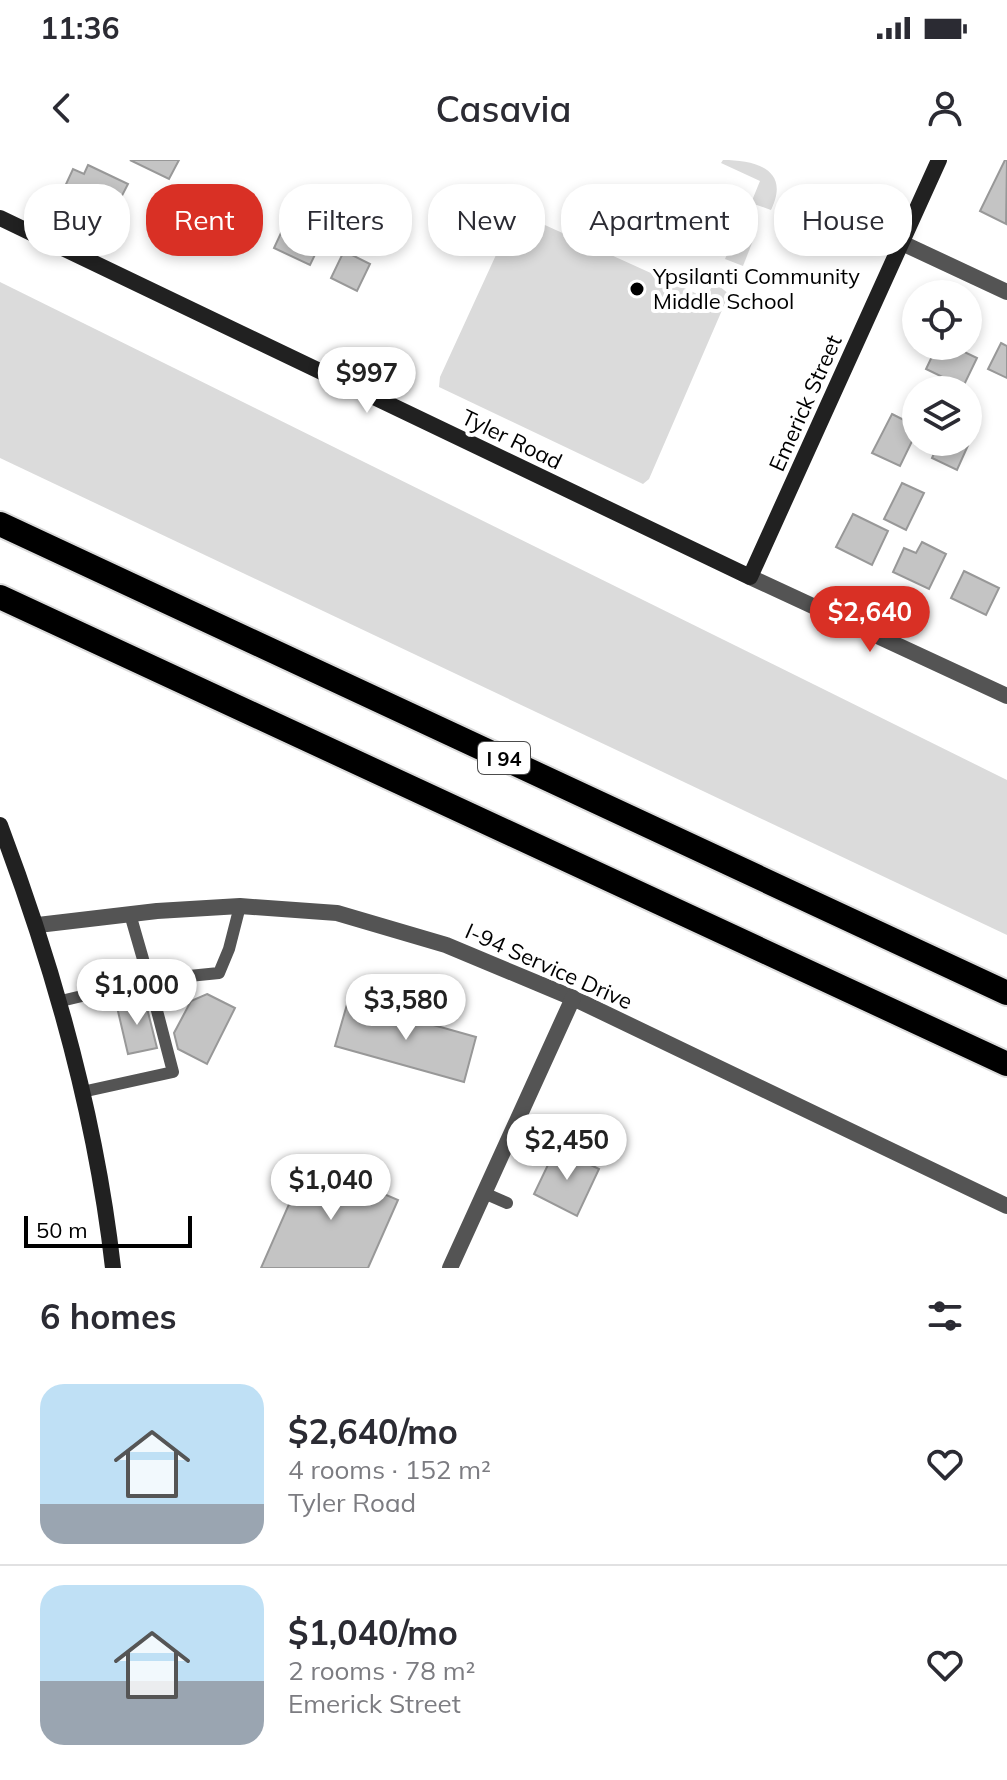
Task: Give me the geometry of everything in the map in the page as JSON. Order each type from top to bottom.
[{"type":"highway","name":"I 94","points":[[0,524],[1007,993]]},
{"type":"highway","points":[[0,597],[1007,1064]]},
{"type":"street","name":"Emerick Street","points":[[912,221],[939,160]]},
{"type":"street","name":"Tyler Road","points":[[0,218],[750,577],[1007,696]]},
{"type":"street","points":[[912,248],[1007,292]]},
{"type":"street","name":"Emerick Street","points":[[750,577],[896,256]]},
{"type":"street","points":[[0,825],[38,925],[61,1001],[107,1217],[113,1268]]},
{"type":"street","name":"I-94 Service Drive","points":[[38,925],[240,906],[337,913],[446,945],[573,998],[1007,1206]]},
{"type":"street","points":[[450,1268],[573,998]]},
{"type":"lane","points":[[61,1001],[149,980],[219,973],[240,906]]},
{"type":"lane","points":[[82,1092],[173,1072],[130,914]]},
{"type":"lane","points":[[484,1193],[507,1203]]},
{"type":"shaded area","points":[[723,160],[747,162],[758,165],[773,176],[776,184],[771,210],[758,205],[760,181],[721,163]]},
{"type":"shaded area","points":[[545,225],[561,232],[561,256],[613,256],[706,298],[714,282],[729,294],[649,479],[643,484],[439,387],[440,377],[496,256],[545,256]]},
{"type":"shaded area","points":[[726,256],[747,256],[743,266],[725,259]]},
{"type":"shaded area","points":[[0,282],[1007,780],[1007,935],[0,458]]},
{"type":"building","points":[[130,160],[179,160],[169,179]]},
{"type":"building","points":[[1007,160],[1006,224],[980,211]]},
{"type":"building","points":[[88,165],[128,184],[66,184],[73,169],[84,174]]},
{"type":"building","points":[[291,256],[314,256],[310,265]]},
{"type":"building","points":[[342,256],[354,256],[370,264],[357,291],[331,278]]},
{"type":"building","points":[[1001,343],[1007,346],[1007,378],[988,369]]},
{"type":"building","points":[[930,360],[976,360],[968,376],[940,376],[926,369]]},
{"type":"building","points":[[892,414],[902,419],[902,456],[905,456],[900,466],[872,453]]},
{"type":"building","points":[[933,456],[963,456],[957,470]]},
{"type":"building","points":[[902,483],[924,493],[906,530],[884,519]]},
{"type":"building","points":[[853,514],[888,531],[872,565],[836,547]]},
{"type":"building","points":[[922,542],[946,554],[929,589],[893,572],[904,548],[916,553]]},
{"type":"building","points":[[964,571],[999,588],[986,615],[951,598]]},
{"type":"building","points":[[207,994],[235,1008],[207,1064],[178,1049],[174,1033],[191,1001]]},
{"type":"building","points":[[145,1000],[157,1048],[128,1054],[117,1007]]},
{"type":"building","points":[[348,1001],[476,1037],[464,1082],[335,1046]]},
{"type":"building","points":[[556,1148],[599,1169],[577,1216],[534,1194]]},
{"type":"building","points":[[308,1161],[345,1177],[351,1163],[369,1172],[363,1185],[398,1200],[368,1268],[261,1268]]},
{"type":"place","name":"Ypsilanti Community Middle School","points":[[637,289]]}]
